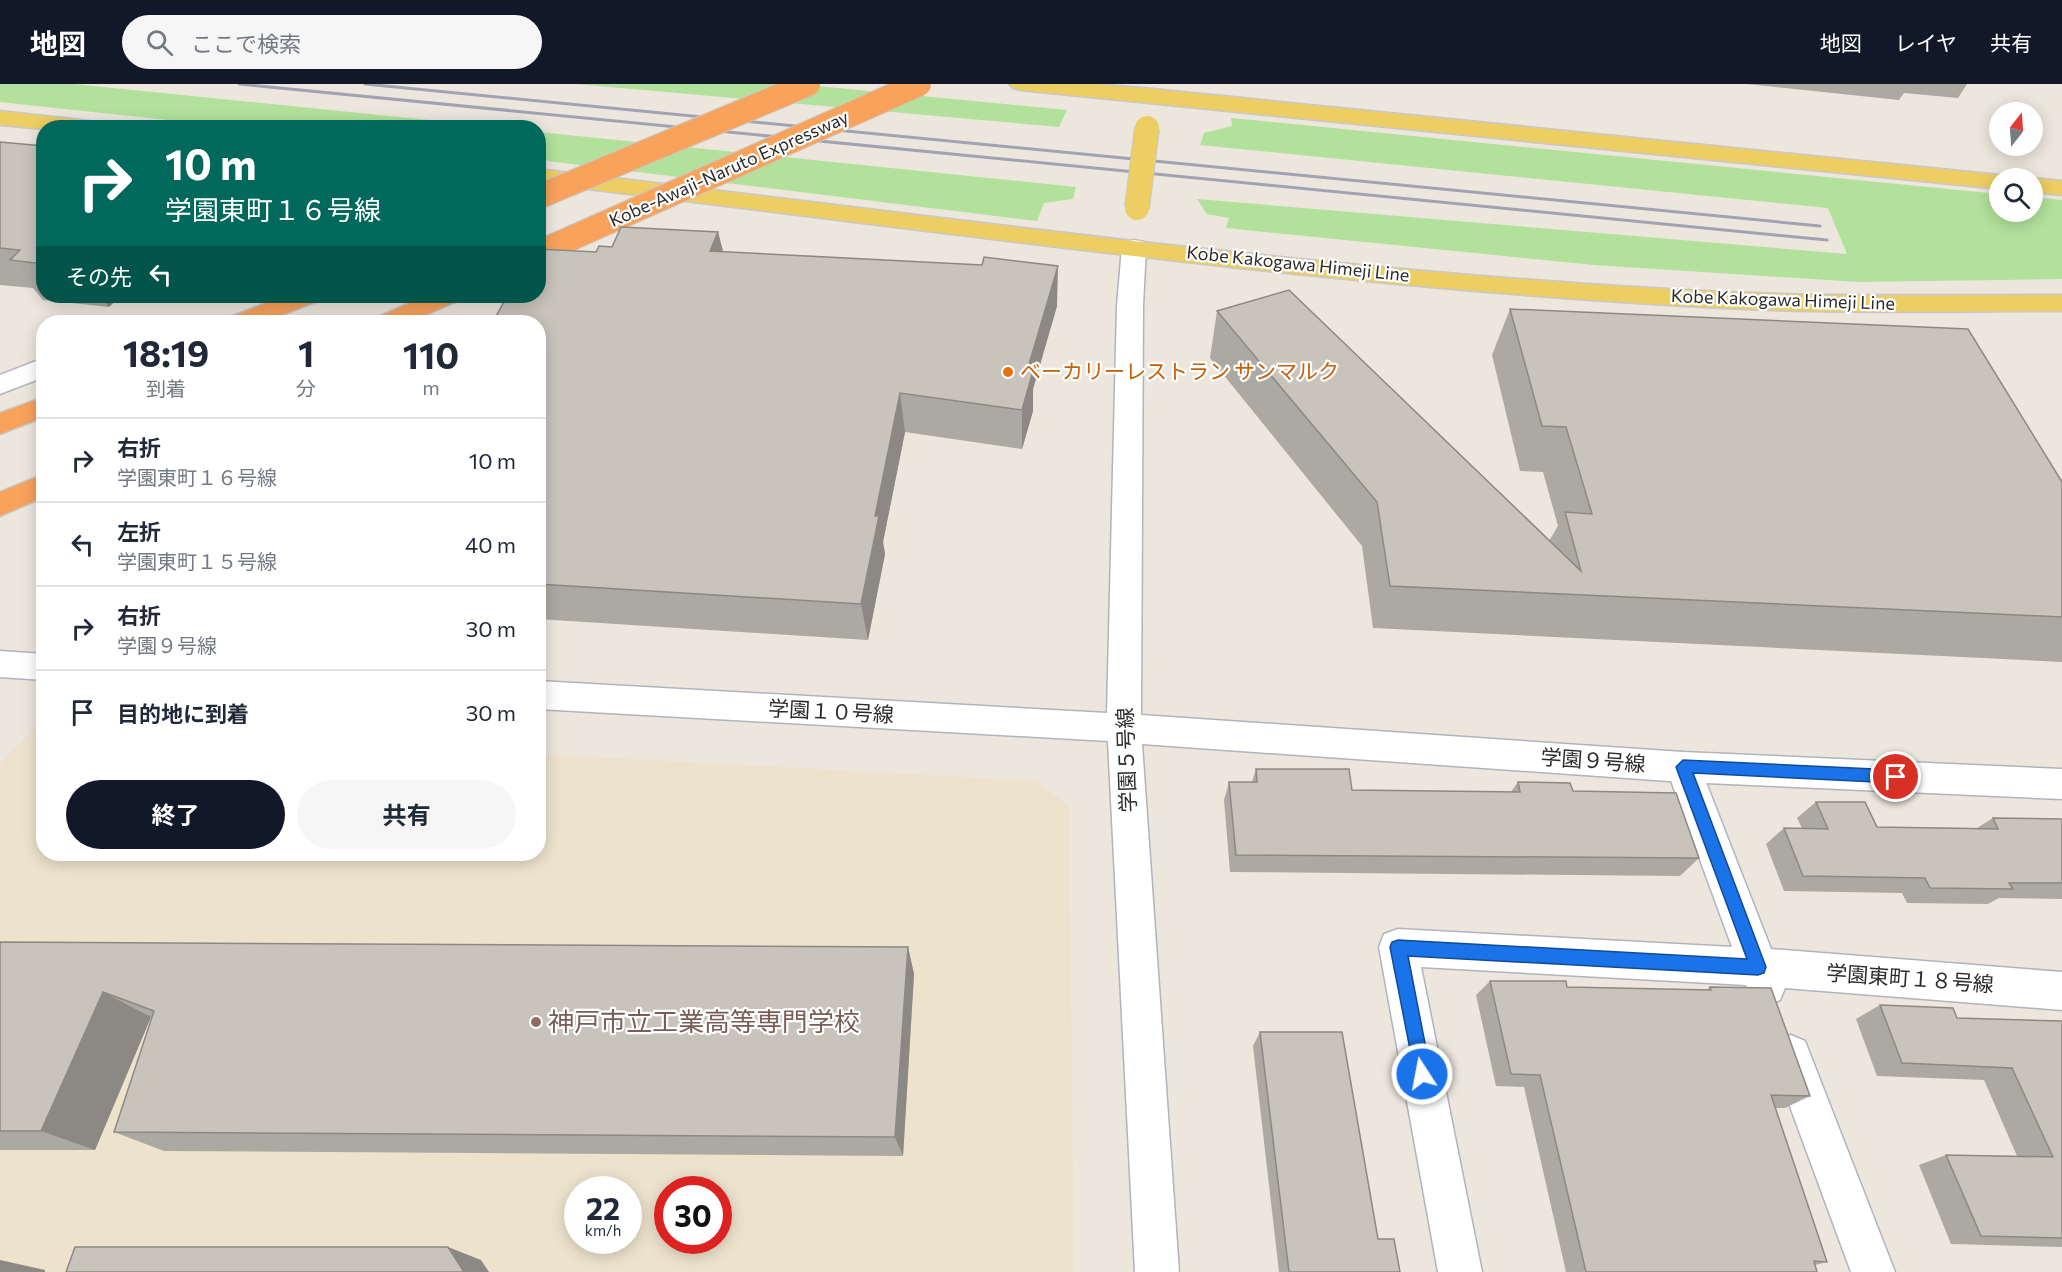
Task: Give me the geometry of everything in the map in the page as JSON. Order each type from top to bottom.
[{"type":"highway","points":[[546,194],[808,84]]},
{"type":"highway","name":"Kobe-Awaji-Naruto Expressway","points":[[546,249],[919,84]]},
{"type":"highway","points":[[259,315],[289,303]]},
{"type":"highway","points":[[404,315],[431,303]]},
{"type":"highway","points":[[0,424],[36,409]]},
{"type":"highway","points":[[0,505],[36,488]]},
{"type":"main road","points":[[1020,84],[1154,89],[1689,152],[1989,181]]},
{"type":"main road","points":[[1134,247],[1147,128],[1154,89]]},
{"type":"main road","points":[[0,118],[36,122]]},
{"type":"main road","name":"Kobe Kakogawa Himeji Line","points":[[546,178],[1134,247],[1518,286],[1724,300],[1846,303],[2062,303]]},
{"type":"main road","points":[[2043,186],[2062,188]]},
{"type":"street","name":"学園５号線","points":[[1134,247],[1130,306],[1124,728],[1157,1272]]},
{"type":"street","points":[[0,385],[36,370]]},
{"type":"street","points":[[0,664],[36,666]]},
{"type":"street","name":"学園１０号線","points":[[546,695],[1124,728]]},
{"type":"street","name":"学園９号線","points":[[1124,728],[1683,767],[2062,784]]},
{"type":"street","points":[[1683,767],[1873,1272]]},
{"type":"street","name":"学園東町１８号線","points":[[1460,1272],[1398,947],[1758,967],[2062,991]]},
{"type":"shaded area","name":"神戸市立工業高等専門学校","points":[[36,727],[36,861],[546,861],[546,754],[1037,781],[1069,806],[1074,1272],[0,1272],[0,764]]},
{"type":"green space","points":[[0,84],[74,84],[429,120],[168,120],[0,102]]},
{"type":"green space","points":[[576,84],[796,84],[1067,110],[1059,127]]},
{"type":"green space","points":[[1231,118],[1989,193],[1989,222],[2043,222],[2043,198],[2062,200],[2062,279],[1858,282],[1594,265],[1226,228],[1229,218],[1207,214],[1197,199],[1847,254],[1828,208],[1200,145],[1204,133],[1232,126]]},
{"type":"green space","points":[[546,133],[1076,187],[1073,199],[1044,203],[1037,221],[546,161]]},
{"type":"building","points":[[0,142],[36,145],[36,263],[10,260],[20,250],[0,248]]},
{"type":"building","points":[[621,227],[718,232],[710,251],[982,265],[984,257],[1058,266],[1027,371],[1033,371],[1022,410],[900,393],[875,516],[879,516],[861,604],[546,584],[546,315],[497,315],[503,303],[546,303],[546,249],[596,252],[599,246],[612,247]]},
{"type":"building","points":[[1289,290],[1581,571],[1565,512],[1592,514],[1566,427],[1542,426],[1510,309],[1968,329],[2062,482],[2062,617],[1390,586],[1377,502],[1217,311]]},
{"type":"building","points":[[1256,769],[1349,769],[1352,790],[1520,792],[1518,782],[1570,783],[1573,791],[1676,793],[1699,858],[1236,855],[1229,782],[1257,782]]},
{"type":"building","points":[[1816,802],[1865,802],[1877,827],[1998,829],[1993,818],[2062,819],[2062,883],[2009,883],[2013,889],[1930,888],[1925,878],[1803,876],[1784,828],[1828,829]]},
{"type":"building","points":[[0,942],[908,947],[895,1137],[114,1132],[154,1011],[103,992],[41,1131],[0,1131]]},
{"type":"building","points":[[1490,981],[1566,981],[1567,987],[1711,990],[1710,987],[1771,988],[1810,1096],[1771,1095],[1827,1262],[1814,1261],[1817,1272],[1586,1272],[1540,1075],[1511,1074]]},
{"type":"building","points":[[1880,1005],[1953,1008],[1957,1018],[2062,1021],[2062,1238],[1981,1236],[1946,1155],[2053,1157],[2012,1068],[1902,1063]]},
{"type":"building","points":[[1260,1032],[1342,1032],[1378,1239],[1394,1239],[1400,1272],[1289,1272]]},
{"type":"building","points":[[75,1247],[448,1247],[464,1272],[66,1272]]},
{"type":"railway","points":[[239,84],[1827,240]]},
{"type":"railway","points":[[365,84],[1820,226]]},
{"type":"place","name":"ベーカリーレストラン サンマルク","points":[[1008,372]]},
{"type":"place","name":"神戸市立工業高等専門学校","points":[[536,1022]]},
{"type":"route","points":[[1422,1074],[1398,947],[1758,967],[1683,767],[1896,777]]}]
